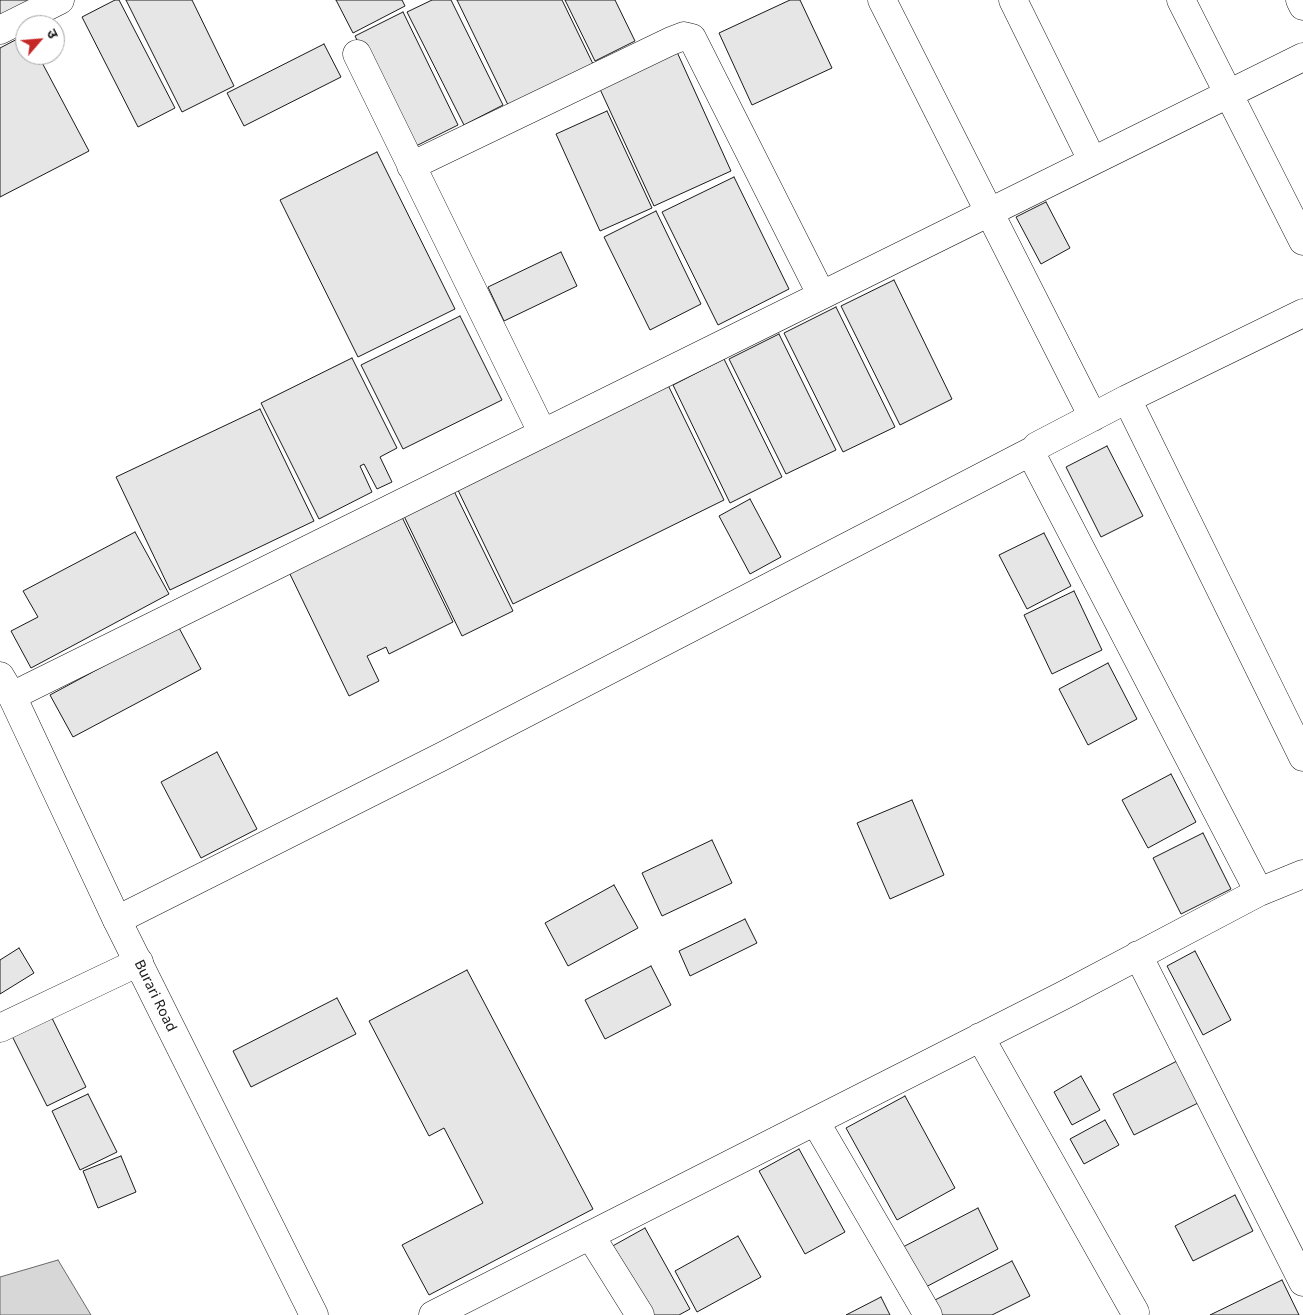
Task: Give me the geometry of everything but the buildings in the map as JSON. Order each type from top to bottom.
[{"type":"street","points":[[0,30],[60,0]]},
{"type":"street","points":[[882,0],[1093,417]]},
{"type":"street","points":[[1013,0],[1092,160]]},
{"type":"street","points":[[1181,0],[1303,242]]},
{"type":"street","points":[[1300,0],[1303,6]]},
{"type":"street","points":[[410,166],[671,41],[684,36],[692,38],[821,294]]},
{"type":"street","points":[[356,54],[542,432]]},
{"type":"street","points":[[6,686],[542,432],[1303,57]]},
{"type":"street","points":[[117,920],[450,753],[1034,450],[1037,446],[1127,399],[1303,313]]},
{"type":"street","points":[[1127,399],[1303,758]]},
{"type":"street","points":[[1034,450],[1033,455],[1039,468],[1259,892]]},
{"type":"street","name":"Burari Road","points":[[6,686],[117,920],[314,1315]]},
{"type":"street","points":[[432,1315],[980,1038],[1259,892],[1302,878]]},
{"type":"street","points":[[1138,955],[1303,1282]]},
{"type":"street","points":[[0,1028],[138,962]]},
{"type":"street","points":[[980,1038],[1135,1312]]},
{"type":"street","points":[[815,1121],[928,1315]]},
{"type":"street","points":[[590,1235],[640,1315]]},
{"type":"shaded area","points":[[58,1260],[91,1315],[0,1315],[0,1277]]}]
